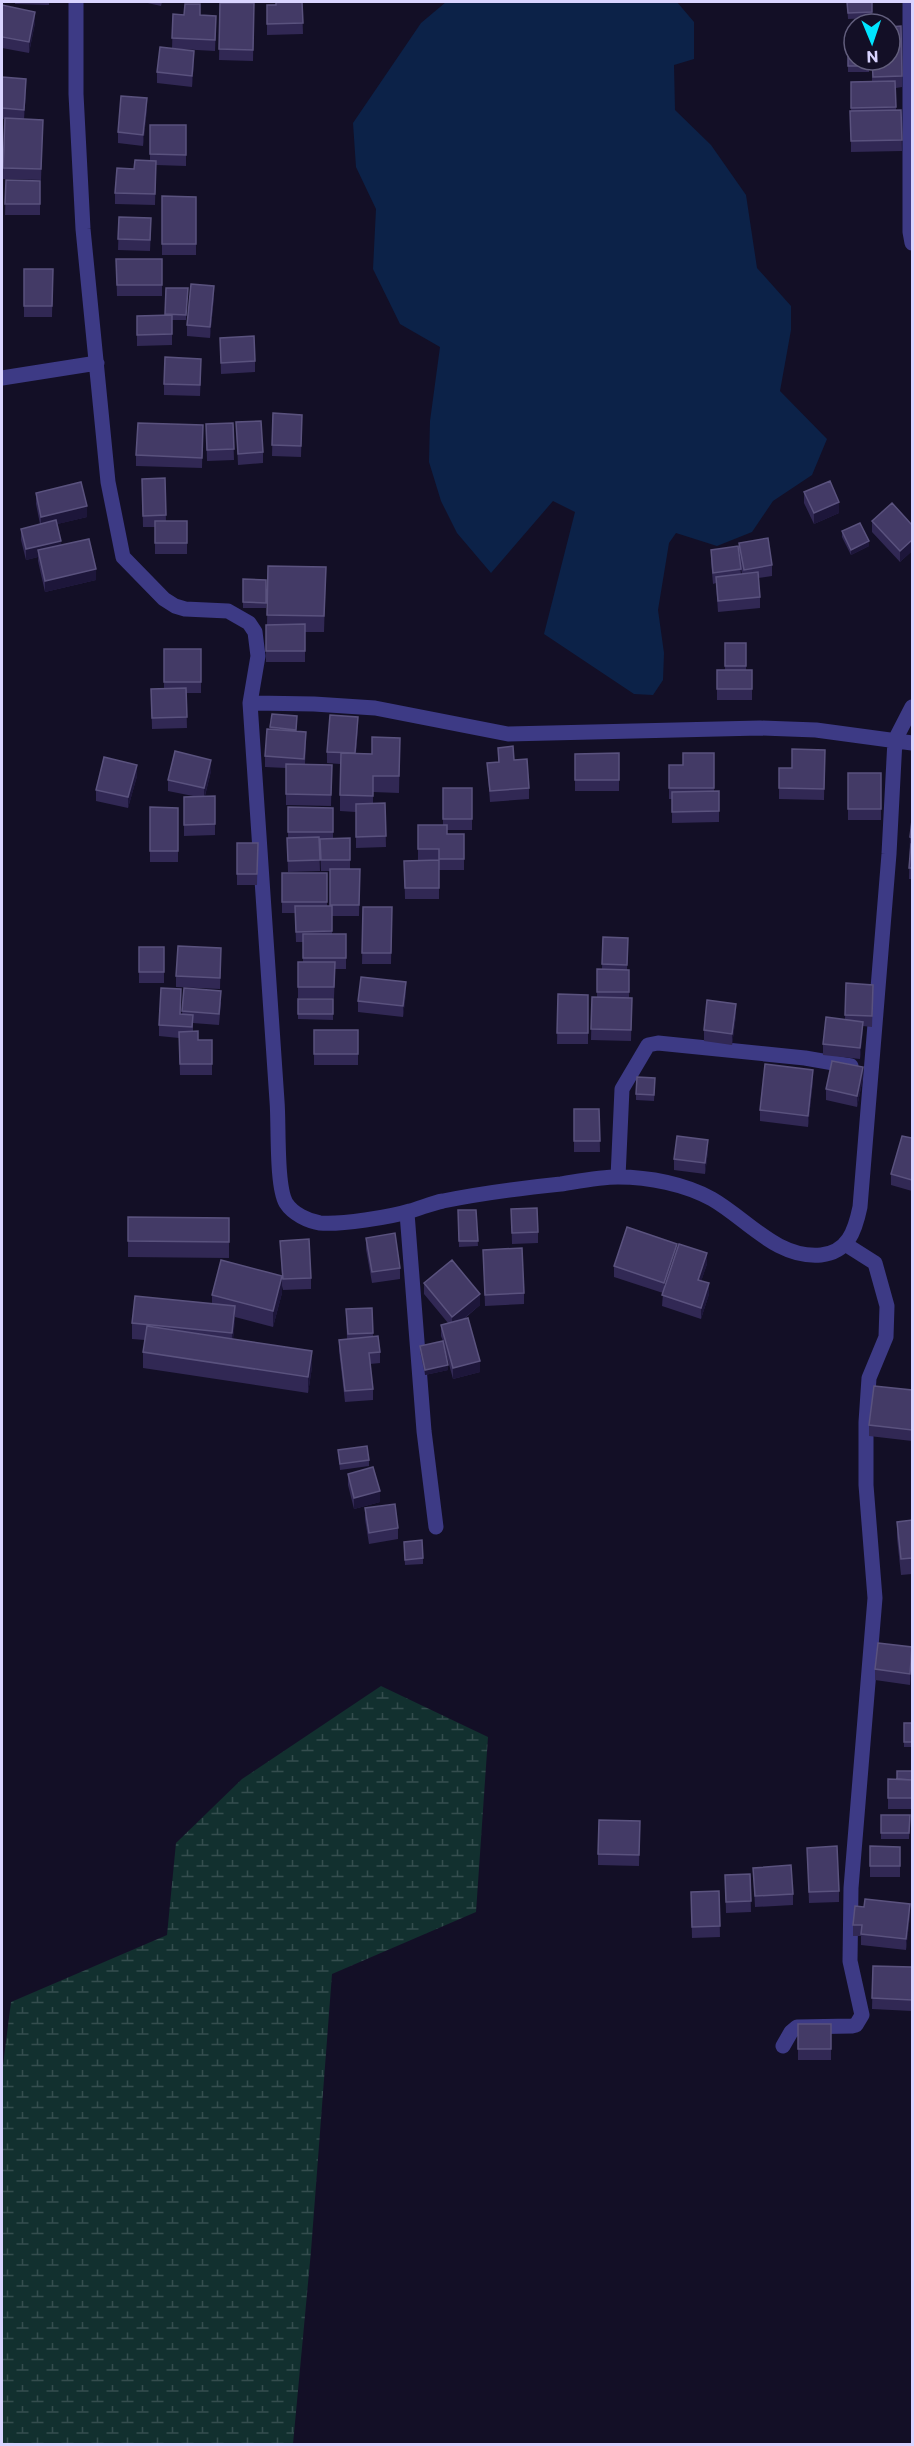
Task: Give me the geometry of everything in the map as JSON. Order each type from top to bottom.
[{"type":"street","points":[[76,2],[76,94],[82,229],[108,482],[123,557],[164,599],[175,606],[185,609],[228,611],[249,623],[255,632],[258,656],[250,703],[282,1190],[286,1203],[294,1211],[317,1222],[332,1223],[407,1213],[440,1201],[618,1177],[656,1181],[686,1188],[712,1199],[773,1243],[795,1254],[813,1256],[832,1254],[845,1244],[856,1228],[860,1207],[889,854],[895,740],[912,707]]},
{"type":"street","points":[[910,2],[910,232],[912,243]]},
{"type":"street","points":[[2,378],[96,363]]},
{"type":"street","points":[[250,703],[375,708],[508,734],[760,728],[816,730],[912,743]]},
{"type":"street","points":[[618,1177],[622,1089],[648,1045],[658,1043],[794,1057],[872,1069]]},
{"type":"street","points":[[407,1213],[424,1431],[436,1527]]},
{"type":"street","points":[[783,2046],[797,2026],[852,2026],[856,2025],[862,2015],[850,1961],[851,1888],[875,1598],[866,1485],[866,1422],[869,1378],[886,1336],[887,1306],[875,1263],[845,1244]]},
{"type":"green space","points":[[381,1686],[488,1737],[476,1912],[332,1974],[311,2251],[293,2444],[2,2444],[2,2073],[11,2002],[167,1935],[176,1843],[242,1779]]},
{"type":"water","points":[[446,2],[677,2],[694,22],[694,59],[674,65],[675,110],[711,145],[746,195],[757,268],[791,306],[791,330],[780,391],[827,439],[812,475],[773,501],[752,532],[717,546],[676,533],[669,543],[658,610],[664,653],[663,680],[653,695],[634,694],[544,634],[575,512],[553,501],[491,573],[457,533],[441,501],[429,462],[430,421],[440,347],[400,324],[373,269],[376,209],[356,167],[353,123],[421,23]]},
{"type":"building","points":[[276,2],[302,2],[303,23],[267,24],[267,5],[276,5]]},
{"type":"building","points":[[847,2],[872,2],[872,12],[848,12]]},
{"type":"building","points":[[220,3],[254,3],[253,50],[219,49]]},
{"type":"building","points":[[185,4],[200,4],[200,15],[216,16],[215,40],[172,38],[173,14],[184,15]]},
{"type":"building","points":[[2,5],[35,12],[29,42],[2,37]]},
{"type":"building","points":[[160,47],[194,51],[192,76],[157,72]]},
{"type":"building","points":[[873,72],[902,72],[902,76],[873,77]]},
{"type":"building","points":[[2,77],[26,79],[24,110],[2,108]]},
{"type":"building","points":[[895,81],[896,107],[851,108],[851,82]]},
{"type":"building","points":[[121,96],[147,98],[143,135],[118,132]]},
{"type":"building","points":[[901,110],[902,140],[851,141],[850,111]]},
{"type":"building","points":[[5,118],[43,120],[41,169],[3,168]]},
{"type":"building","points":[[150,125],[186,125],[186,155],[150,154]]},
{"type":"building","points":[[135,160],[156,161],[155,194],[115,193],[117,168],[134,169]]},
{"type":"building","points":[[6,180],[40,181],[40,204],[5,204]]},
{"type":"building","points":[[162,196],[196,197],[196,244],[162,244]]},
{"type":"building","points":[[119,217],[151,218],[150,240],[118,239]]},
{"type":"building","points":[[116,259],[162,259],[162,285],[117,285]]},
{"type":"building","points":[[24,269],[53,269],[52,306],[24,306]]},
{"type":"building","points":[[191,284],[214,286],[210,327],[187,325]]},
{"type":"building","points":[[166,288],[188,288],[186,315],[165,314]]},
{"type":"building","points":[[172,315],[172,334],[137,335],[137,316]]},
{"type":"building","points":[[254,336],[255,361],[221,363],[220,338]]},
{"type":"building","points":[[165,357],[201,359],[200,385],[164,384]]},
{"type":"building","points":[[273,413],[302,415],[301,446],[272,445]]},
{"type":"building","points":[[261,421],[263,452],[238,454],[236,422]]},
{"type":"building","points":[[138,423],[203,425],[202,458],[136,455]]},
{"type":"building","points":[[233,423],[234,449],[207,450],[206,424]]},
{"type":"building","points":[[165,478],[166,515],[143,516],[142,479]]},
{"type":"building","points":[[830,481],[839,502],[814,513],[804,492]]},
{"type":"building","points":[[81,482],[87,506],[41,517],[36,493]]},
{"type":"building","points":[[892,503],[912,525],[912,540],[900,551],[872,521]]},
{"type":"building","points":[[56,520],[61,541],[26,549],[21,529]]},
{"type":"building","points":[[155,521],[187,521],[187,543],[155,543]]},
{"type":"building","points":[[860,523],[869,541],[851,550],[842,531]]},
{"type":"building","points":[[768,538],[772,565],[744,570],[739,543]]},
{"type":"building","points":[[89,539],[96,569],[45,581],[38,550]]},
{"type":"building","points":[[738,546],[741,569],[713,573],[711,550]]},
{"type":"building","points":[[268,566],[326,567],[324,616],[267,615]]},
{"type":"building","points":[[758,572],[760,597],[718,601],[716,577]]},
{"type":"building","points":[[243,579],[266,580],[266,603],[243,602]]},
{"type":"building","points":[[305,624],[305,651],[266,651],[266,625]]},
{"type":"building","points":[[725,643],[746,643],[746,666],[725,666]]},
{"type":"building","points":[[164,649],[201,649],[201,682],[164,682]]},
{"type":"building","points":[[717,670],[752,670],[752,689],[717,689]]},
{"type":"building","points":[[186,688],[187,717],[152,718],[151,689]]},
{"type":"building","points":[[272,714],[297,716],[296,730],[270,727]]},
{"type":"building","points":[[330,715],[358,717],[355,753],[327,752]]},
{"type":"building","points":[[267,729],[306,732],[304,759],[265,756]]},
{"type":"building","points":[[372,737],[400,738],[399,776],[373,776],[373,796],[340,795],[341,753],[372,754]]},
{"type":"building","points":[[513,746],[514,760],[527,759],[529,788],[490,791],[487,763],[499,762],[498,748]]},
{"type":"building","points":[[792,749],[825,750],[824,789],[779,788],[779,768],[792,768]]},
{"type":"building","points":[[175,751],[211,760],[204,788],[168,780]]},
{"type":"building","points":[[619,753],[619,780],[575,780],[575,754]]},
{"type":"building","points":[[683,753],[714,753],[714,788],[669,788],[669,765],[683,765]]},
{"type":"building","points":[[104,757],[137,765],[128,797],[96,790]]},
{"type":"building","points":[[286,764],[332,765],[331,795],[286,794]]},
{"type":"building","points":[[848,773],[881,773],[881,809],[848,809]]},
{"type":"building","points":[[443,788],[472,788],[472,819],[443,819]]},
{"type":"building","points":[[719,791],[719,811],[672,812],[672,792]]},
{"type":"building","points":[[215,796],[215,824],[184,825],[184,797]]},
{"type":"building","points":[[385,803],[386,836],[356,837],[356,804]]},
{"type":"building","points":[[150,807],[178,808],[178,851],[150,851]]},
{"type":"building","points":[[288,807],[333,808],[333,832],[288,832]]},
{"type":"building","points":[[418,825],[447,825],[447,834],[464,834],[464,859],[439,859],[439,849],[418,849]]},
{"type":"building","points":[[319,837],[320,860],[288,861],[287,838]]},
{"type":"building","points":[[350,838],[350,860],[321,860],[320,839]]},
{"type":"building","points":[[237,843],[258,843],[257,874],[237,874]]},
{"type":"building","points":[[911,844],[912,868],[909,868]]},
{"type":"building","points":[[439,860],[439,888],[405,888],[404,861]]},
{"type":"building","points":[[330,869],[360,869],[359,905],[330,905]]},
{"type":"building","points":[[282,873],[327,873],[327,902],[282,902]]},
{"type":"building","points":[[295,906],[332,906],[332,931],[296,932]]},
{"type":"building","points":[[363,907],[392,907],[391,953],[362,953]]},
{"type":"building","points":[[303,934],[346,934],[346,958],[303,958]]},
{"type":"building","points":[[603,937],[628,938],[627,965],[602,964]]},
{"type":"building","points":[[178,946],[221,948],[220,978],[176,976]]},
{"type":"building","points":[[139,947],[164,947],[164,972],[139,972]]},
{"type":"building","points":[[298,962],[335,962],[334,987],[298,987]]},
{"type":"building","points":[[597,969],[629,970],[629,992],[597,992]]},
{"type":"building","points":[[361,977],[406,982],[403,1006],[358,1001]]},
{"type":"building","points":[[846,983],[873,985],[872,1016],[845,1015]]},
{"type":"building","points":[[161,988],[181,989],[180,1014],[193,1015],[192,1027],[159,1025]]},
{"type":"building","points":[[184,988],[221,991],[219,1014],[182,1011]]},
{"type":"building","points":[[558,994],[588,995],[588,1033],[557,1033]]},
{"type":"building","points":[[592,997],[632,998],[631,1030],[591,1029]]},
{"type":"building","points":[[298,999],[333,999],[333,1014],[298,1014]]},
{"type":"building","points":[[707,1000],[736,1004],[732,1034],[704,1030]]},
{"type":"building","points":[[826,1017],[863,1022],[860,1048],[823,1044]]},
{"type":"building","points":[[314,1030],[358,1030],[358,1054],[314,1054]]},
{"type":"building","points":[[198,1031],[198,1040],[212,1040],[212,1064],[180,1064],[179,1032]]},
{"type":"building","points":[[832,1061],[863,1067],[857,1096],[826,1089]]},
{"type":"building","points":[[765,1064],[813,1070],[808,1116],[760,1110]]},
{"type":"building","points":[[637,1077],[655,1078],[654,1095],[636,1094]]},
{"type":"building","points":[[574,1109],[599,1109],[600,1141],[574,1141]]},
{"type":"building","points":[[677,1136],[708,1140],[705,1163],[674,1159]]},
{"type":"building","points":[[902,1136],[912,1138],[912,1180],[891,1174]]},
{"type":"building","points":[[537,1208],[538,1232],[512,1233],[511,1209]]},
{"type":"building","points":[[458,1210],[476,1210],[478,1241],[459,1241]]},
{"type":"building","points":[[128,1217],[229,1218],[229,1242],[128,1241]]},
{"type":"building","points":[[627,1227],[677,1244],[664,1283],[614,1266]]},
{"type":"building","points":[[395,1233],[400,1268],[372,1272],[366,1238]]},
{"type":"building","points":[[309,1239],[311,1278],[283,1279],[280,1241]]},
{"type":"building","points":[[679,1244],[707,1253],[698,1280],[709,1283],[701,1308],[662,1295]]},
{"type":"building","points":[[522,1248],[524,1293],[485,1295],[483,1250]]},
{"type":"building","points":[[221,1260],[282,1276],[273,1311],[212,1295]]},
{"type":"building","points":[[452,1260],[480,1294],[452,1317],[424,1283]]},
{"type":"building","points":[[135,1296],[235,1306],[232,1333],[132,1323]]},
{"type":"building","points":[[372,1308],[373,1333],[348,1334],[346,1309]]},
{"type":"building","points":[[468,1318],[480,1361],[453,1368],[441,1325]]},
{"type":"building","points":[[147,1326],[312,1351],[308,1377],[143,1352]]},
{"type":"building","points":[[378,1336],[380,1352],[369,1353],[373,1389],[345,1391],[339,1340]]},
{"type":"building","points":[[443,1341],[448,1365],[425,1370],[420,1346]]},
{"type":"building","points":[[874,1386],[912,1390],[912,1430],[869,1425]]},
{"type":"building","points":[[367,1446],[369,1460],[340,1464],[338,1450]]},
{"type":"building","points":[[373,1467],[380,1491],[354,1498],[348,1474]]},
{"type":"building","points":[[395,1504],[398,1528],[369,1533],[365,1508]]},
{"type":"building","points":[[912,1520],[912,1558],[901,1559],[897,1522]]},
{"type":"building","points":[[422,1540],[423,1558],[405,1560],[404,1542]]},
{"type":"building","points":[[878,1643],[912,1647],[910,1674],[875,1669]]},
{"type":"building","points":[[904,1723],[912,1723],[912,1742],[904,1742]]},
{"type":"building","points":[[897,1771],[912,1771],[912,1780],[897,1779]]},
{"type":"building","points":[[888,1779],[912,1780],[912,1798],[888,1798]]},
{"type":"building","points":[[881,1815],[910,1815],[909,1833],[881,1833]]},
{"type":"building","points":[[599,1820],[640,1821],[639,1855],[598,1854]]},
{"type":"building","points":[[837,1846],[839,1891],[809,1892],[807,1848]]},
{"type":"building","points":[[870,1846],[900,1847],[900,1866],[870,1866]]},
{"type":"building","points":[[791,1865],[793,1894],[755,1896],[753,1868]]},
{"type":"building","points":[[750,1874],[751,1901],[726,1902],[725,1875]]},
{"type":"building","points":[[719,1891],[720,1926],[692,1927],[691,1892]]},
{"type":"building","points":[[865,1899],[910,1904],[906,1939],[861,1934],[862,1925],[853,1925],[855,1906],[864,1907]]},
{"type":"building","points":[[873,1966],[912,1967],[912,2000],[872,1998]]},
{"type":"building","points":[[798,2024],[831,2024],[831,2049],[798,2049]]}]
